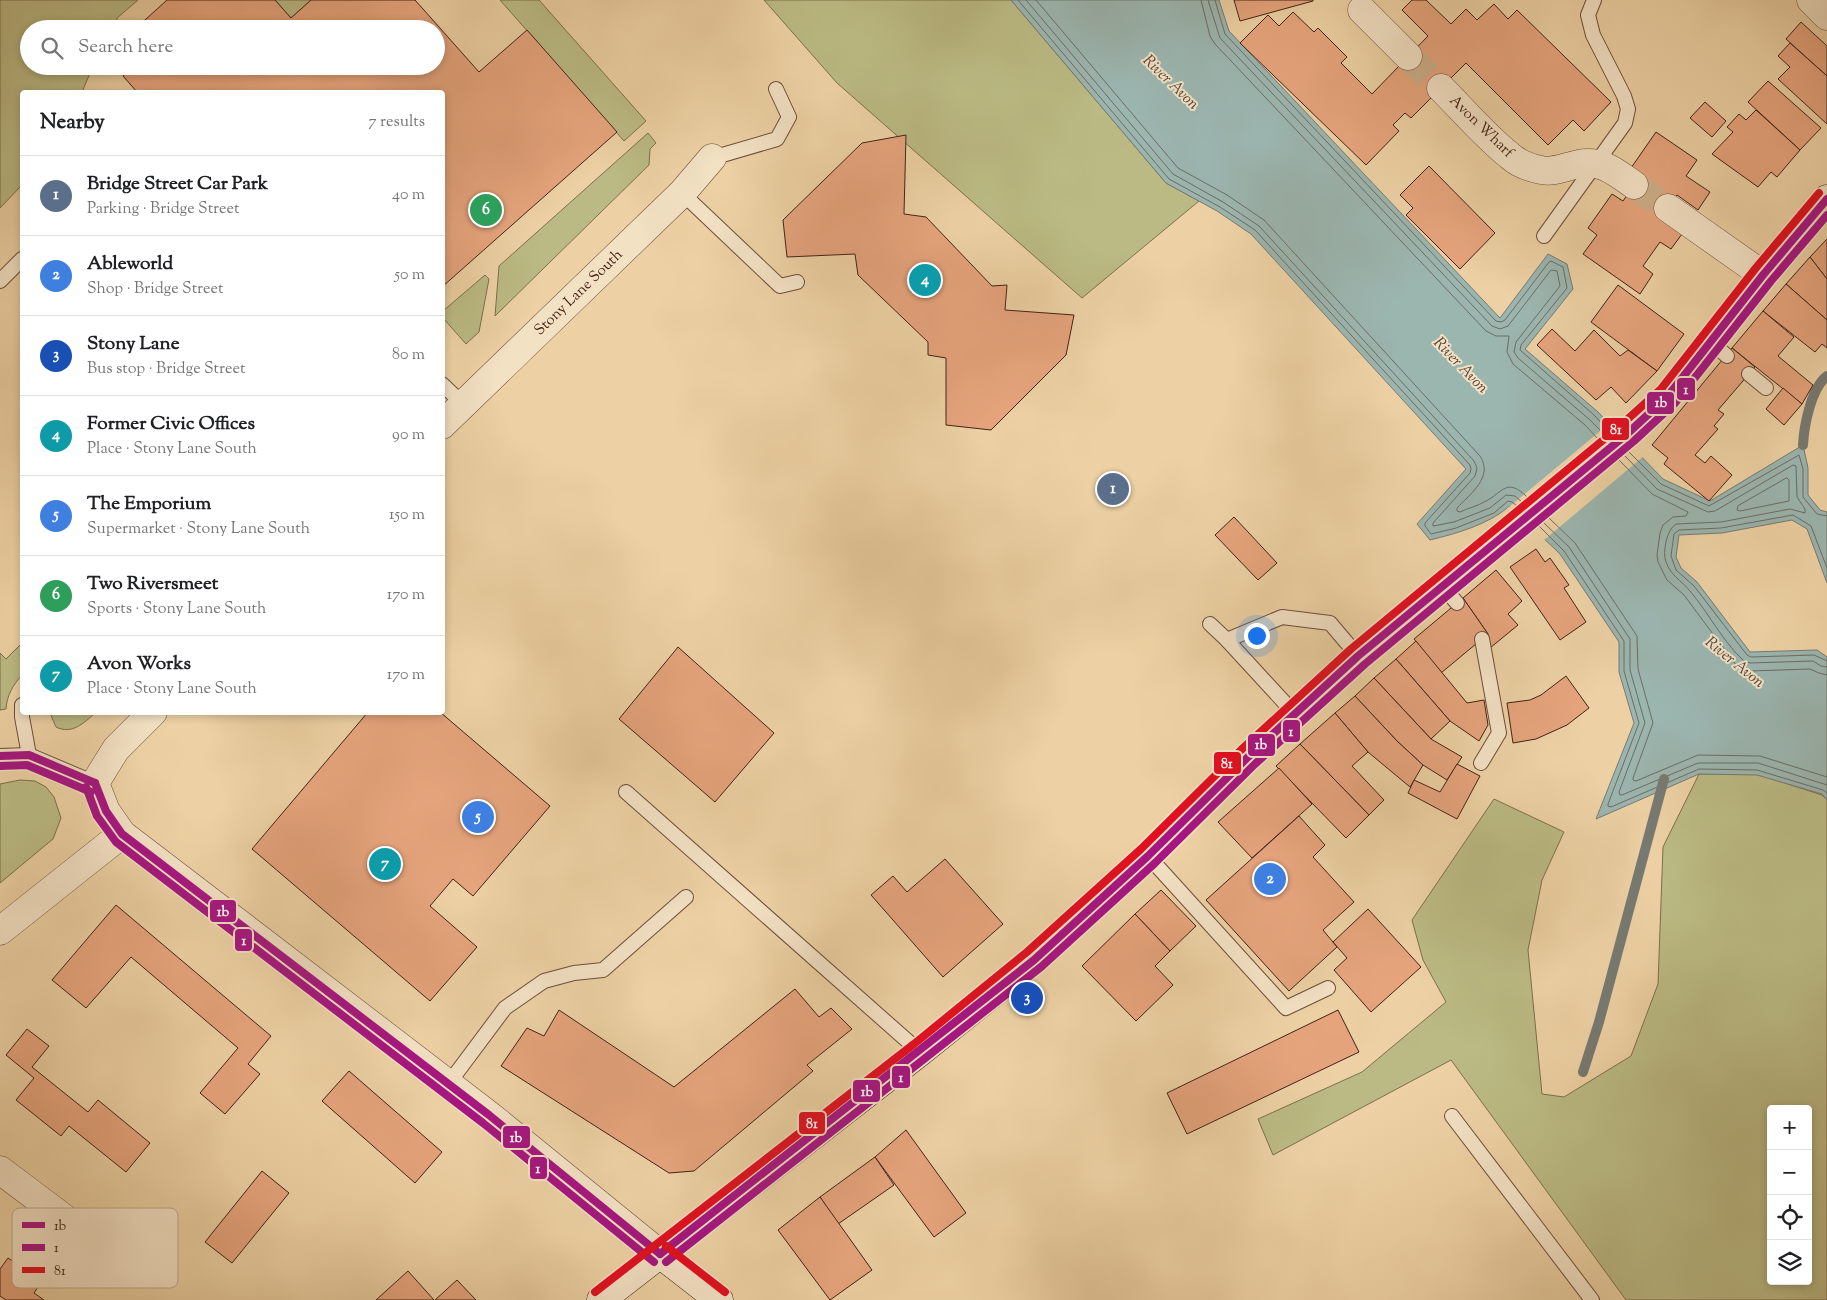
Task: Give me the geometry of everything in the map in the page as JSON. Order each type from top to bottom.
[{"type":"street","points":[[1810,0],[1827,16]]},
{"type":"street","points":[[1362,10],[1408,56]]},
{"type":"street","name":"Avon Wharf","points":[[1441,88],[1511,157],[1525,165],[1542,171],[1596,163]]},
{"type":"street","name":"Stony Lane South","points":[[445,422],[682,193],[712,158]]},
{"type":"street","points":[[1596,163],[1610,168],[1634,184]]},
{"type":"street","points":[[601,1300],[920,1052],[1034,960],[1148,856],[1248,757],[1358,656],[1450,595],[1512,532],[1627,434],[1719,349],[1764,275],[1827,199]]},
{"type":"street","points":[[1668,208],[1764,275]]},
{"type":"street","points":[[150,715],[116,749],[95,782],[106,811],[122,834],[449,1083],[719,1300]]},
{"type":"street","points":[[0,931],[122,834]]},
{"type":"street","points":[[0,1170],[51,1208]]},
{"type":"lane","points":[[1544,236],[1625,123],[1628,110],[1624,96],[1593,35],[1588,15],[1594,0]]},
{"type":"lane","points":[[712,158],[777,139],[789,117],[776,89]]},
{"type":"lane","points":[[682,193],[780,286],[797,282]]},
{"type":"lane","points":[[0,281],[20,261]]},
{"type":"lane","points":[[1749,374],[1766,388]]},
{"type":"lane","points":[[445,387],[463,404]]},
{"type":"lane","points":[[1227,640],[1282,617],[1330,623],[1358,656]]},
{"type":"lane","points":[[1210,624],[1295,714]]},
{"type":"lane","points":[[1481,763],[1499,733],[1482,639]]},
{"type":"lane","points":[[22,715],[29,755]]},
{"type":"lane","points":[[0,756],[29,755],[95,782]]},
{"type":"lane","points":[[626,792],[920,1052]]},
{"type":"lane","points":[[1148,856],[1286,1008],[1328,988]]},
{"type":"lane","points":[[449,1083],[505,1008],[544,981],[574,973],[603,970],[686,897]]},
{"type":"lane","points":[[1452,1116],[1592,1300]]},
{"type":"shaded area","points":[[0,0],[138,0],[117,20],[20,20],[20,75],[89,75],[83,90],[20,90],[20,187],[0,208]]},
{"type":"shaded area","points":[[275,0],[311,0],[291,18]]},
{"type":"shaded area","points":[[500,0],[539,0],[646,121],[624,141]]},
{"type":"shaded area","points":[[764,0],[1011,0],[1166,183],[1199,201],[1082,298],[837,83]]},
{"type":"shaded area","points":[[648,133],[656,143],[650,149],[649,165],[495,316],[499,266]]},
{"type":"shaded area","points":[[485,275],[489,279],[479,332],[466,344],[445,320],[445,309]]},
{"type":"shaded area","points":[[20,645],[20,678],[11,690],[6,709],[0,710],[0,653],[6,659]]},
{"type":"shaded area","points":[[51,715],[93,715],[87,721],[72,729],[67,730],[56,727]]},
{"type":"shaded area","points":[[1699,774],[1757,774],[1822,795],[1827,800],[1827,1300],[1626,1300],[1451,1060],[1273,1155],[1258,1119],[1362,1072],[1446,1002],[1423,960],[1412,920],[1494,799],[1564,832],[1542,880],[1528,950],[1542,1094],[1564,1097],[1631,1056],[1658,984],[1663,847]]},
{"type":"shaded area","points":[[20,780],[35,781],[46,787],[54,797],[61,818],[53,839],[0,883],[0,784]]},
{"type":"water","name":"River Avon","points":[[1011,0],[1219,0],[1229,31],[1500,318],[1548,254],[1567,264],[1573,289],[1525,349],[1598,412],[1663,479],[1710,501],[1803,445],[1808,468],[1808,495],[1820,510],[1827,512],[1827,583],[1807,529],[1792,520],[1722,533],[1679,535],[1676,557],[1681,568],[1697,582],[1750,652],[1817,650],[1827,657],[1827,800],[1822,794],[1757,775],[1699,774],[1596,819],[1634,723],[1619,672],[1619,642],[1560,554],[1510,506],[1482,523],[1430,540],[1417,524],[1466,469],[1251,234],[1217,211],[1166,183]]},
{"type":"pier","points":[[1611,422],[1644,456],[1543,541],[1510,509],[1498,519],[1497,517]]},
{"type":"building","points":[[167,0],[275,0],[291,18],[311,0],[415,0],[433,20],[145,20]]},
{"type":"building","points":[[1234,0],[1313,0],[1313,1],[1240,21]]},
{"type":"building","points":[[1412,0],[1426,0],[1451,24],[1466,9],[1477,20],[1494,4],[1508,19],[1517,10],[1611,102],[1584,131],[1573,120],[1548,145],[1466,63],[1411,118],[1405,113],[1393,125],[1399,131],[1366,165],[1240,43],[1268,15],[1279,26],[1293,12],[1314,32],[1318,28],[1347,57],[1341,63],[1372,94],[1428,36],[1402,10]]},
{"type":"building","points":[[1801,22],[1827,46],[1827,76],[1786,39]]},
{"type":"building","points":[[527,30],[617,132],[445,284],[445,90],[135,90],[123,76],[445,75],[445,34],[479,72]]},
{"type":"building","points":[[1790,43],[1827,76],[1827,124],[1778,79],[1790,67],[1778,56]]},
{"type":"building","points":[[1768,81],[1821,128],[1800,150],[1748,102]]},
{"type":"building","points":[[1705,102],[1726,121],[1712,137],[1690,118]]},
{"type":"building","points":[[1756,110],[1800,150],[1777,177],[1771,172],[1758,187],[1712,154],[1733,132],[1727,127],[1739,114],[1746,120]]},
{"type":"building","points":[[1656,132],[1697,160],[1686,176],[1710,192],[1698,210],[1677,195],[1660,219],[1682,234],[1671,249],[1660,242],[1643,266],[1653,274],[1640,294],[1583,254],[1597,235],[1588,228],[1612,194],[1623,201],[1641,175],[1631,168]]},
{"type":"building","points":[[906,135],[904,214],[926,217],[992,286],[1007,285],[1005,310],[1074,315],[1066,355],[991,430],[946,425],[946,358],[928,355],[928,342],[858,275],[855,254],[787,257],[783,220],[862,143]]},
{"type":"building","points":[[1429,166],[1495,233],[1460,269],[1406,215],[1413,208],[1400,195]]},
{"type":"building","points":[[1827,239],[1827,279],[1810,257]]},
{"type":"building","points":[[1810,257],[1827,279],[1827,320],[1786,284]]},
{"type":"building","points":[[1786,284],[1827,320],[1827,348],[1822,344],[1815,352],[1763,311]]},
{"type":"building","points":[[1618,285],[1684,334],[1657,371],[1591,322]]},
{"type":"building","points":[[1763,311],[1794,337],[1778,356],[1813,385],[1802,404],[1732,348]]},
{"type":"building","points":[[1552,329],[1575,351],[1594,330],[1620,356],[1628,350],[1657,371],[1626,403],[1611,387],[1596,400],[1537,345]]},
{"type":"building","points":[[1732,348],[1755,367],[1718,410],[1724,414],[1714,426],[1718,429],[1695,455],[1705,463],[1711,456],[1732,475],[1709,501],[1664,464],[1668,458],[1652,445]]},
{"type":"building","points":[[1783,388],[1802,404],[1784,425],[1766,409]]},
{"type":"building","points":[[1234,517],[1277,563],[1258,580],[1215,535]]},
{"type":"building","points":[[1536,549],[1545,562],[1550,558],[1569,585],[1564,588],[1586,622],[1560,640],[1510,567]]},
{"type":"building","points":[[1496,570],[1522,601],[1508,614],[1518,625],[1490,648],[1488,634],[1463,598]]},
{"type":"building","points":[[1463,598],[1488,634],[1441,673],[1414,639]]},
{"type":"building","points":[[1416,641],[1467,703],[1484,700],[1488,725],[1479,741],[1450,721],[1396,659]]},
{"type":"building","points":[[678,647],[774,733],[715,802],[619,719]]},
{"type":"building","points":[[1396,659],[1450,721],[1431,739],[1374,678]]},
{"type":"building","points":[[1566,676],[1589,708],[1567,725],[1536,739],[1513,743],[1507,703],[1530,700],[1541,695]]},
{"type":"building","points":[[1374,678],[1431,739],[1462,757],[1447,780],[1423,765],[1397,741],[1355,696]]},
{"type":"building","points":[[1355,696],[1397,741],[1423,765],[1410,787],[1368,752],[1335,713]]},
{"type":"building","points":[[1335,713],[1368,752],[1352,766],[1384,800],[1369,815],[1300,744]]},
{"type":"building","points":[[365,715],[444,715],[550,806],[473,896],[453,879],[430,906],[477,947],[430,1001],[252,849]]},
{"type":"building","points":[[1300,744],[1369,815],[1346,838],[1276,766]]},
{"type":"building","points":[[1457,764],[1480,776],[1457,819],[1408,793],[1414,780],[1440,792]]},
{"type":"building","points":[[1279,768],[1312,804],[1252,858],[1218,822]]},
{"type":"building","points":[[1299,816],[1325,845],[1313,857],[1354,902],[1323,930],[1337,947],[1289,991],[1206,900]]},
{"type":"building","points":[[945,859],[1003,924],[943,977],[871,895],[893,876],[907,892]]},
{"type":"building","points":[[1161,890],[1196,926],[1170,951],[1135,914]]},
{"type":"building","points":[[116,905],[271,1036],[248,1064],[260,1074],[225,1114],[200,1093],[238,1048],[131,957],[86,1008],[52,980]]},
{"type":"building","points":[[1368,909],[1421,967],[1371,1012],[1334,970],[1347,958],[1333,942]]},
{"type":"building","points":[[1135,914],[1170,951],[1155,966],[1173,985],[1136,1021],[1082,966]]},
{"type":"building","points":[[795,989],[819,1017],[831,1008],[852,1029],[807,1065],[813,1071],[694,1171],[669,1173],[501,1066],[527,1028],[544,1036],[559,1010],[674,1087]]},
{"type":"building","points":[[1338,1010],[1359,1052],[1187,1134],[1167,1093]]},
{"type":"building","points":[[27,1029],[49,1046],[32,1067],[88,1112],[98,1100],[150,1143],[126,1172],[69,1126],[61,1136],[16,1100],[34,1078],[6,1055]]},
{"type":"building","points":[[349,1071],[442,1152],[415,1183],[322,1101]]},
{"type":"building","points":[[906,1130],[966,1213],[934,1237],[875,1157]]},
{"type":"building","points":[[875,1157],[894,1185],[838,1224],[820,1197]]},
{"type":"building","points":[[262,1171],[289,1193],[232,1263],[205,1242]]},
{"type":"building","points":[[820,1197],[872,1270],[830,1300],[778,1230]]},
{"type":"building","points":[[8,1258],[12,1261],[12,1288],[37,1288],[34,1293],[44,1300],[6,1300],[0,1296],[0,1269]]},
{"type":"building","points":[[408,1271],[434,1300],[376,1300]]},
{"type":"building","points":[[457,1280],[476,1300],[435,1300]]},
{"type":"waterway","points":[[1803,445],[1809,408],[1817,389],[1827,376]]},
{"type":"waterway","points":[[1583,1072],[1599,1022],[1664,779]]},
{"type":"tunnel","points":[[1408,56],[1441,88]]},
{"type":"tunnel","points":[[1634,185],[1668,208]]},
{"type":"transit line","name":"81","points":[[595,1292],[914,1044],[1027,952],[1141,849],[1241,750],[1351,649],[1620,426],[1661,389],[1755,269],[1819,193]]},
{"type":"transit line","name":"1b","points":[[660,1254],[1034,960],[1148,856],[1248,757],[1358,656],[1627,434],[1668,396],[1763,275],[1827,199]]},
{"type":"transit line","name":"1","points":[[666,1262],[1041,967],[1155,863],[1255,764],[1365,664],[1634,441],[1675,403],[1771,281],[1827,215]]},
{"type":"transit line","name":"1b","points":[[0,756],[29,755],[95,783]]},
{"type":"transit line","name":"1","points":[[0,766],[27,765],[91,792]]},
{"type":"transit line","name":"1b","points":[[95,783],[106,811],[122,834],[489,1115],[660,1254]]},
{"type":"transit line","name":"1","points":[[86,787],[97,816],[116,842],[483,1123],[654,1262]]},
{"type":"transit line","name":"81","points":[[666,1246],[725,1292]]},
{"type":"place","name":"Two Riversmeet","points":[[486,210]]},
{"type":"place","name":"Former Civic Offices","points":[[925,280]]},
{"type":"place","name":"Bridge Street Car Park","points":[[1113,489]]},
{"type":"place","name":"The Emporium","points":[[478,817]]},
{"type":"place","name":"Avon Works","points":[[385,864]]},
{"type":"place","name":"Ableworld","points":[[1270,879]]},
{"type":"place","name":"Stony Lane","points":[[1027,998]]}]
